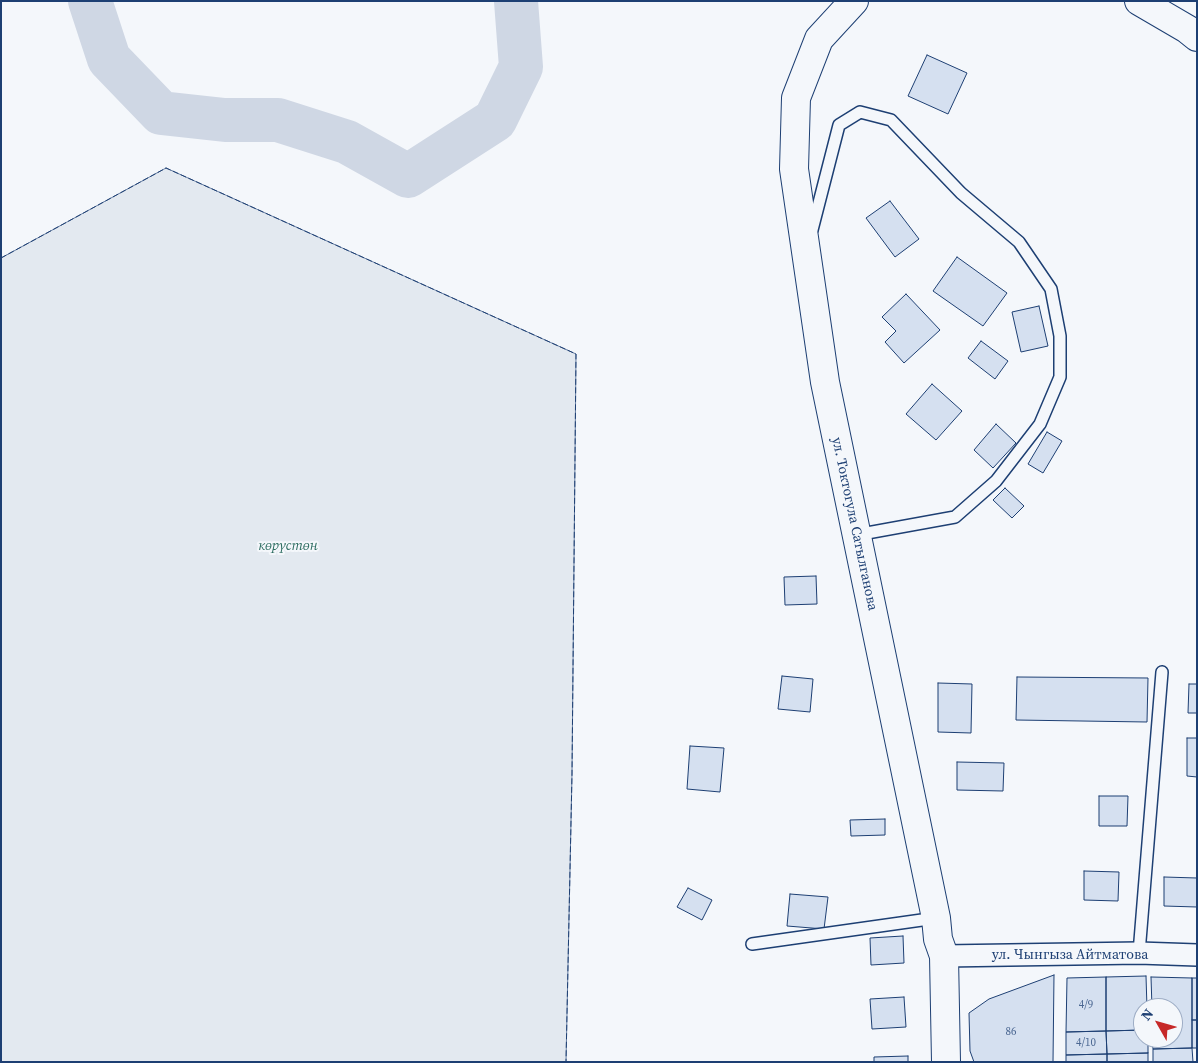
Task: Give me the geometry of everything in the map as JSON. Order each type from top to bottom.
[{"type":"main road","name":"ул. Токтогула Сатылганова","points":[[854,1],[819,39],[796,98],[794,169],[825,382],[936,918],[938,939],[944,956],[946,1062]]},
{"type":"main road","points":[[1139,1],[1187,29],[1197,37]]},
{"type":"street","name":"ул. Чынгыза Айтматова","points":[[944,956],[1139,953],[1197,955]]},
{"type":"lane","points":[[806,253],[839,125],[860,112],[891,120],[961,193],[1019,242],[1051,289],[1060,336],[1060,377],[1040,424],[996,481],[955,517],[856,535]]},
{"type":"lane","points":[[1139,953],[1162,672]]},
{"type":"lane","points":[[752,944],[936,918]]},
{"type":"green space","name":"көрүстөн","points":[[166,168],[576,354],[572,774],[566,1062],[1,1062],[1,258]]},
{"type":"building","points":[[927,55],[967,73],[948,114],[908,96]]},
{"type":"building","points":[[890,201],[919,239],[895,257],[866,218]]},
{"type":"building","points":[[957,257],[1007,293],[983,326],[933,291]]},
{"type":"building","points":[[906,294],[940,330],[904,363],[885,342],[896,331],[882,317]]},
{"type":"building","points":[[1039,306],[1048,346],[1021,352],[1012,312]]},
{"type":"building","points":[[981,341],[1008,361],[995,379],[968,358]]},
{"type":"building","points":[[932,384],[962,411],[936,440],[906,414]]},
{"type":"building","points":[[996,424],[1016,443],[993,468],[974,450]]},
{"type":"building","points":[[1047,432],[1062,441],[1043,473],[1028,464]]},
{"type":"building","points":[[1005,488],[1024,506],[1012,518],[993,500]]},
{"type":"building","points":[[816,576],[817,604],[785,605],[784,577]]},
{"type":"building","points":[[782,676],[813,679],[810,712],[778,709]]},
{"type":"building","points":[[1017,677],[1148,678],[1147,722],[1016,720]]},
{"type":"building","points":[[938,683],[972,684],[971,733],[938,732]]},
{"type":"building","points":[[1189,684],[1197,684],[1197,713],[1188,713]]},
{"type":"building","points":[[1187,738],[1197,738],[1197,777],[1187,776]]},
{"type":"building","points":[[690,746],[724,748],[720,792],[687,789]]},
{"type":"building","points":[[957,762],[1004,763],[1003,791],[957,790]]},
{"type":"building","points":[[1099,796],[1128,796],[1127,826],[1099,826]]},
{"type":"building","points":[[885,819],[885,835],[851,836],[850,820]]},
{"type":"building","points":[[1084,871],[1119,872],[1118,901],[1084,900]]},
{"type":"building","points":[[1164,877],[1197,878],[1197,907],[1164,906]]},
{"type":"building","points":[[688,888],[712,900],[702,920],[677,907]]},
{"type":"building","points":[[790,894],[828,897],[824,929],[787,926]]},
{"type":"building","points":[[903,936],[904,963],[871,965],[870,938]]},
{"type":"building","points":[[1054,975],[1053,1062],[974,1062],[970,1051],[969,1013],[989,999]]},
{"type":"building","points":[[1146,976],[1147,998],[1133,998],[1133,1030],[1106,1031],[1106,977]]},
{"type":"building","points":[[1106,977],[1106,1031],[1066,1032],[1067,978]]},
{"type":"building","points":[[1151,977],[1192,978],[1192,1048],[1153,1049],[1183,1048],[1183,998],[1152,998]]},
{"type":"building","points":[[1192,978],[1197,978],[1197,1020],[1192,1020]]},
{"type":"building","points":[[904,997],[906,1027],[872,1029],[870,999]]},
{"type":"building","points":[[1192,1020],[1197,1020],[1197,1048],[1192,1048]]},
{"type":"building","points":[[1133,1030],[1133,1048],[1148,1048],[1148,1053],[1107,1054],[1106,1031]]},
{"type":"building","points":[[1106,1031],[1107,1054],[1066,1055],[1066,1032]]},
{"type":"building","points":[[1192,1048],[1193,1062],[1153,1062],[1153,1049]]},
{"type":"building","points":[[1148,1053],[1148,1062],[1107,1062],[1107,1054]]},
{"type":"building","points":[[1107,1054],[1107,1062],[1066,1062],[1066,1055]]},
{"type":"building","points":[[908,1056],[908,1062],[874,1062],[874,1057]]},
{"type":"waterway","points":[[90,1],[109,59],[161,113],[225,120],[278,120],[347,142],[408,176],[495,120],[521,67],[516,1]]},
{"type":"fence","points":[[1,258],[166,168],[576,354],[572,774],[566,1062]]}]
